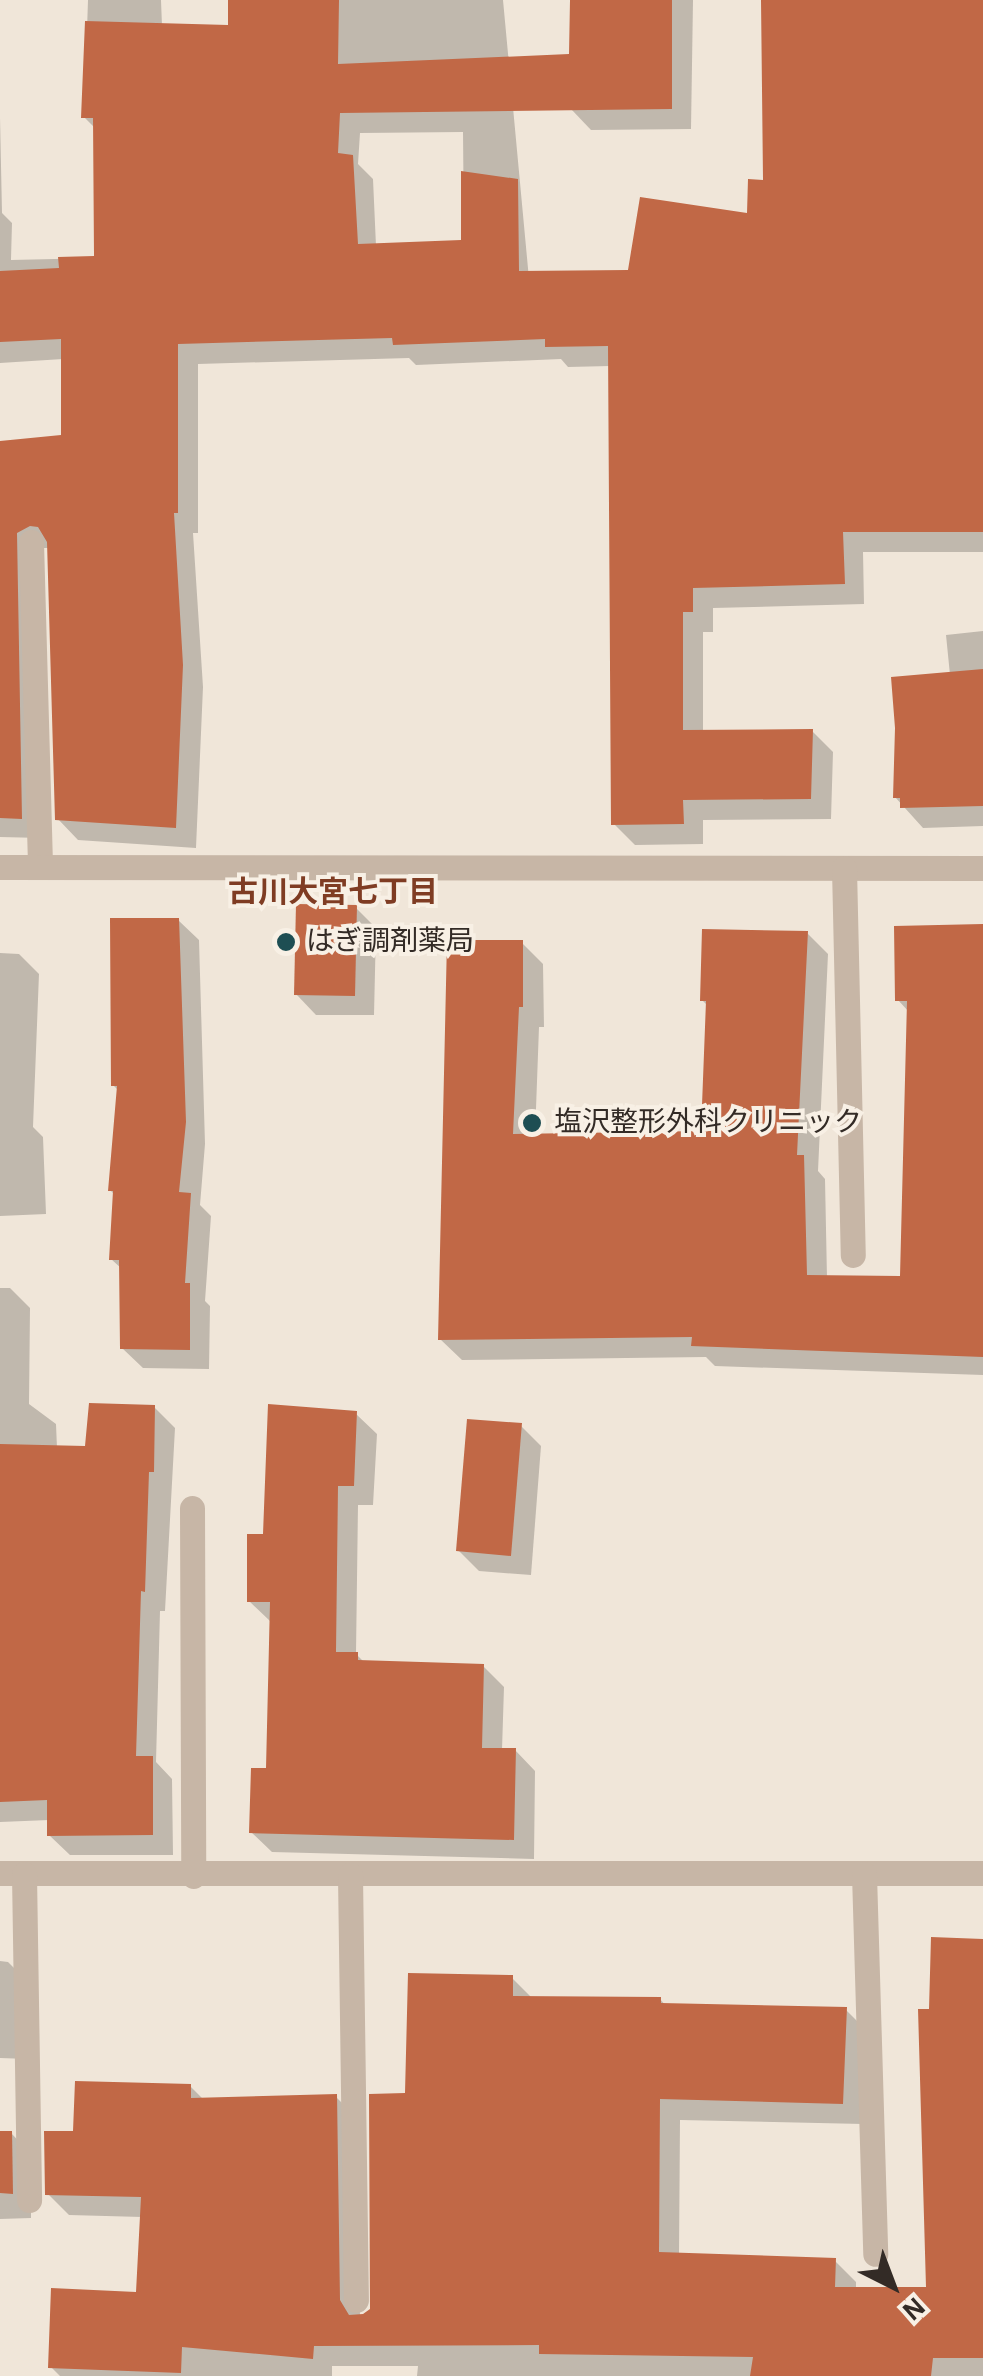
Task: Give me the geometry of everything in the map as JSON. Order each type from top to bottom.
[{"type":"street","points":[[32,542],[40,867]]},
{"type":"street","points":[[0,867],[983,868]]},
{"type":"street","points":[[844,868],[853,1255]]},
{"type":"street","points":[[192,1508],[192,1876]]},
{"type":"street","points":[[30,2200],[12,1873],[983,1873]]},
{"type":"street","points":[[864,1874],[875,2254]]},
{"type":"street","points":[[350,1875],[356,2300]]},
{"type":"building","points":[[228,0],[339,0],[338,64],[569,54],[570,0],[672,0],[672,109],[340,113],[338,153],[353,155],[358,244],[461,240],[461,171],[518,179],[519,271],[628,270],[640,197],[747,213],[748,179],[763,180],[761,0],[983,0],[983,532],[843,532],[845,584],[693,588],[693,612],[683,612],[683,730],[813,729],[811,799],[683,800],[684,824],[611,825],[608,346],[545,347],[545,339],[393,345],[392,338],[178,344],[178,513],[174,513],[183,665],[176,828],[55,820],[47,542],[38,527],[30,526],[17,533],[22,819],[0,818],[0,441],[61,435],[61,339],[0,342],[0,271],[59,268],[58,257],[94,256],[93,118],[81,118],[85,21],[228,25]]},
{"type":"building","points":[[983,669],[983,806],[900,808],[900,798],[893,798],[895,728],[891,677]]},
{"type":"building","points":[[296,904],[357,905],[355,996],[294,995]]},
{"type":"building","points":[[110,918],[179,918],[186,1122],[179,1192],[191,1193],[185,1283],[190,1283],[190,1350],[120,1349],[119,1260],[109,1260],[113,1191],[108,1191],[117,1086],[111,1086]]},
{"type":"building","points":[[983,924],[983,1357],[691,1346],[692,1337],[438,1340],[447,940],[523,940],[523,1007],[519,1007],[513,1134],[701,1131],[706,1001],[700,1001],[702,929],[808,931],[797,1155],[804,1155],[807,1275],[900,1276],[907,1001],[895,1001],[894,926]]},
{"type":"building","points":[[89,1403],[155,1405],[145,1592],[141,1591],[136,1756],[153,1756],[153,1835],[47,1836],[47,1800],[0,1802],[0,1444],[85,1446]]},
{"type":"building","points":[[268,1404],[357,1411],[354,1486],[338,1486],[336,1652],[358,1652],[358,1660],[484,1664],[482,1748],[516,1748],[514,1840],[249,1833],[251,1768],[266,1768],[270,1602],[247,1602],[247,1534],[263,1534]]},
{"type":"building","points":[[467,1419],[522,1423],[511,1556],[456,1551]]},
{"type":"building","points":[[931,1937],[983,1939],[983,2358],[933,2358],[931,2376],[750,2376],[753,2357],[539,2354],[539,2345],[314,2346],[313,2359],[182,2347],[181,2373],[48,2368],[51,2288],[136,2292],[141,2197],[45,2195],[44,2131],[73,2131],[75,2081],[191,2084],[191,2098],[337,2094],[340,2300],[349,2315],[370,2309],[369,2094],[405,2093],[408,1973],[513,1975],[513,1996],[661,1997],[661,2003],[847,2007],[843,2104],[660,2099],[659,2252],[836,2258],[835,2287],[926,2287],[918,2009],[929,2009]]},
{"type":"building","points":[[0,2131],[12,2131],[13,2194],[0,2193]]},
{"type":"place","name":"はぎ調剤薬局","points":[[286,942]]},
{"type":"place","name":"塩沢整形外科クリニック","points":[[532,1123]]},
{"type":"district","name":"古川大宮七丁目","points":[[333,893]]}]
